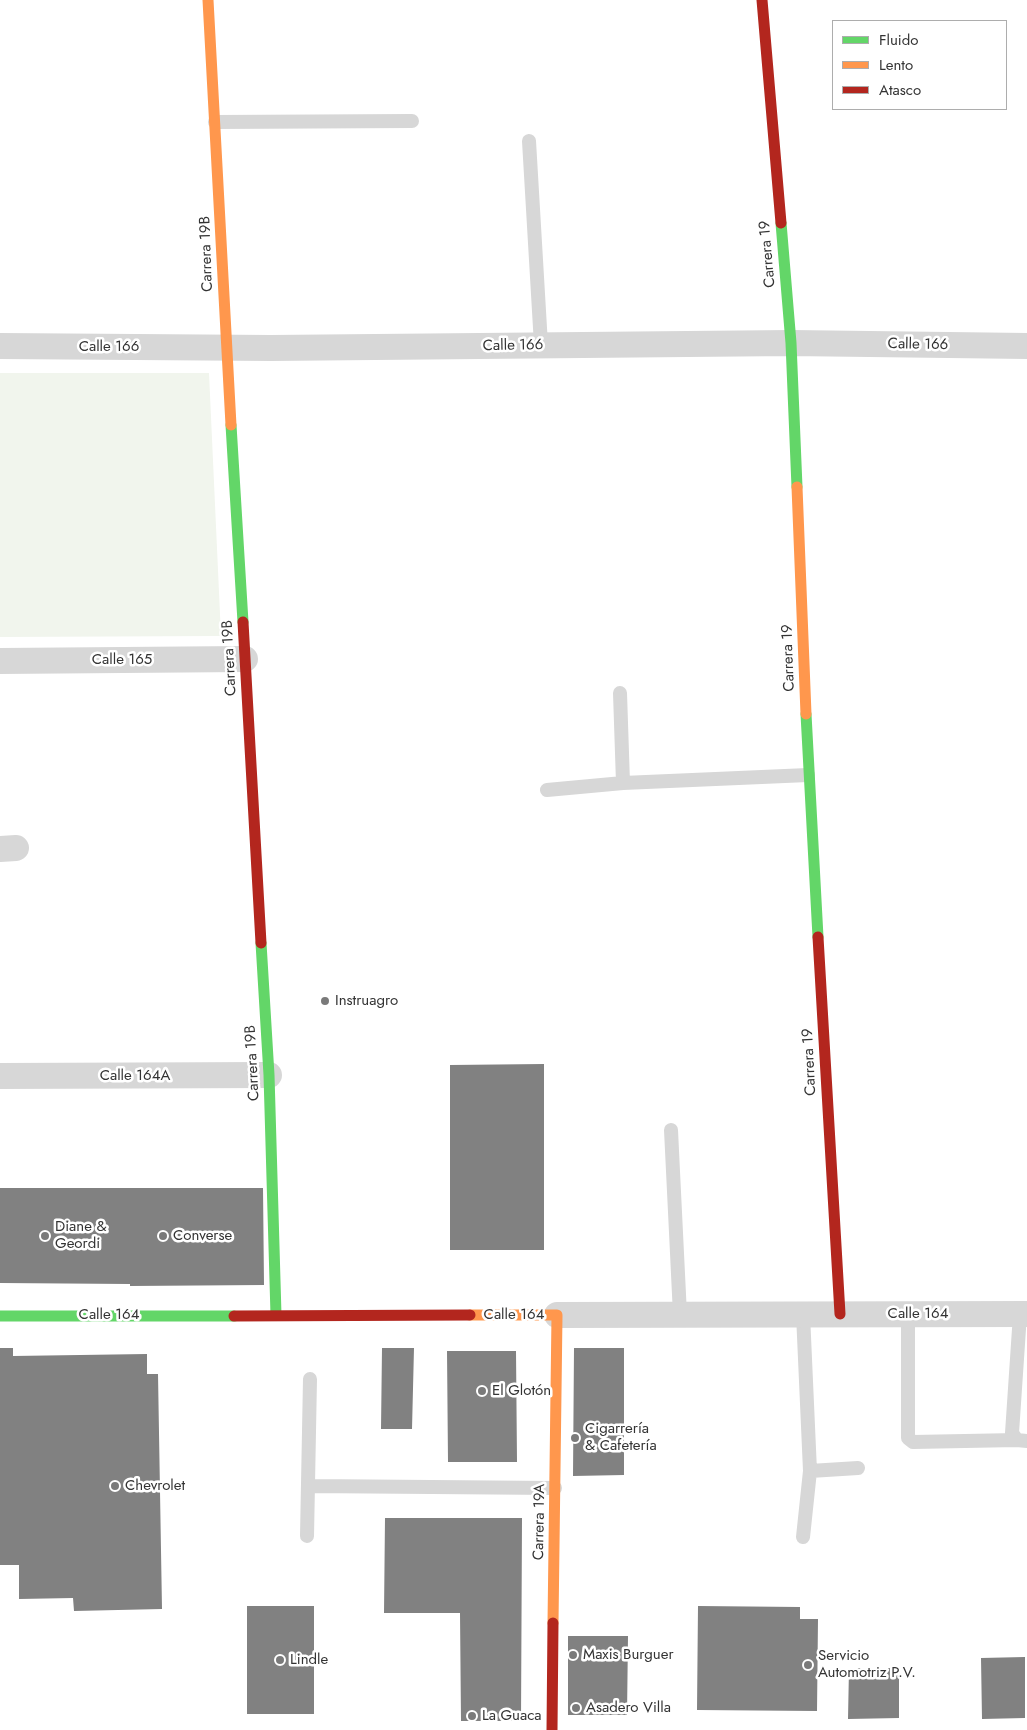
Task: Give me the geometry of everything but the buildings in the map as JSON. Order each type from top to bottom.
[{"type":"street","name":"Carrera 19B","points":[[208,0],[269,1075],[276,1315]]},
{"type":"street","name":"Carrera 19","points":[[762,0],[790,344],[808,775],[840,1314]]},
{"type":"street","name":"Calle 166","points":[[0,346],[227,348],[790,344],[1027,346]]},
{"type":"street","name":"Calle 165","points":[[0,661],[245,659]]},
{"type":"street","name":"Calle 164A","points":[[0,1076],[269,1075]]},
{"type":"street","name":"Calle 164","points":[[0,1316],[1023,1314]]},
{"type":"street","name":"Carrera 19A","points":[[552,1730],[557,1315]]},
{"type":"lane","points":[[215,122],[412,121]]},
{"type":"lane","points":[[529,141],[541,345]]},
{"type":"lane","points":[[620,694],[623,783]]},
{"type":"lane","points":[[547,790],[623,783],[808,775]]},
{"type":"lane","points":[[671,1130],[680,1315]]},
{"type":"lane","points":[[803,1314],[810,1471],[803,1537]]},
{"type":"lane","points":[[908,1314],[908,1438],[914,1442],[1022,1440]]},
{"type":"lane","points":[[1022,1440],[1012,1433],[1023,1314]]},
{"type":"lane","points":[[307,1536],[310,1379]]},
{"type":"lane","points":[[810,1471],[858,1468]]},
{"type":"lane","points":[[308,1486],[555,1488]]},
{"type":"shaded area","points":[[0,373],[209,373],[221,636],[0,637]]},
{"type":"traffic: fast","points":[[781,223],[791,343],[797,487]]},
{"type":"traffic: fast","points":[[231,425],[243,622]]},
{"type":"traffic: fast","points":[[806,714],[818,937]]},
{"type":"traffic: fast","points":[[261,943],[269,1075],[276,1315]]},
{"type":"traffic: fast","points":[[0,1316],[234,1316]]},
{"type":"traffic: slow","points":[[208,0],[231,425]]},
{"type":"traffic: slow","points":[[797,487],[806,714]]},
{"type":"traffic: slow","points":[[470,1315],[557,1315],[553,1623]]},
{"type":"traffic: jam","points":[[762,0],[781,223]]},
{"type":"traffic: jam","points":[[243,622],[261,943]]},
{"type":"traffic: jam","points":[[818,937],[840,1314]]},
{"type":"traffic: jam","points":[[234,1316],[470,1315]]},
{"type":"traffic: jam","points":[[552,1730],[553,1623]]},
{"type":"place","name":"Instruagro","points":[[325,1001]]},
{"type":"place","name":"Diane & Geordi","points":[[45,1236]]},
{"type":"place","name":"Converse","points":[[163,1236]]},
{"type":"place","name":"El Glotón","points":[[482,1391]]},
{"type":"place","name":"Cigarrería & Cafetería","points":[[575,1438]]},
{"type":"place","name":"Chevrolet","points":[[115,1486]]},
{"type":"place","name":"Maxis Burguer","points":[[573,1655]]},
{"type":"place","name":"Lindle","points":[[280,1660]]},
{"type":"place","name":"Servicio Automotriz P.V.","points":[[808,1665]]},
{"type":"place","name":"Asadero Villa","points":[[576,1708]]},
{"type":"place","name":"La Guaca","points":[[472,1716]]}]
